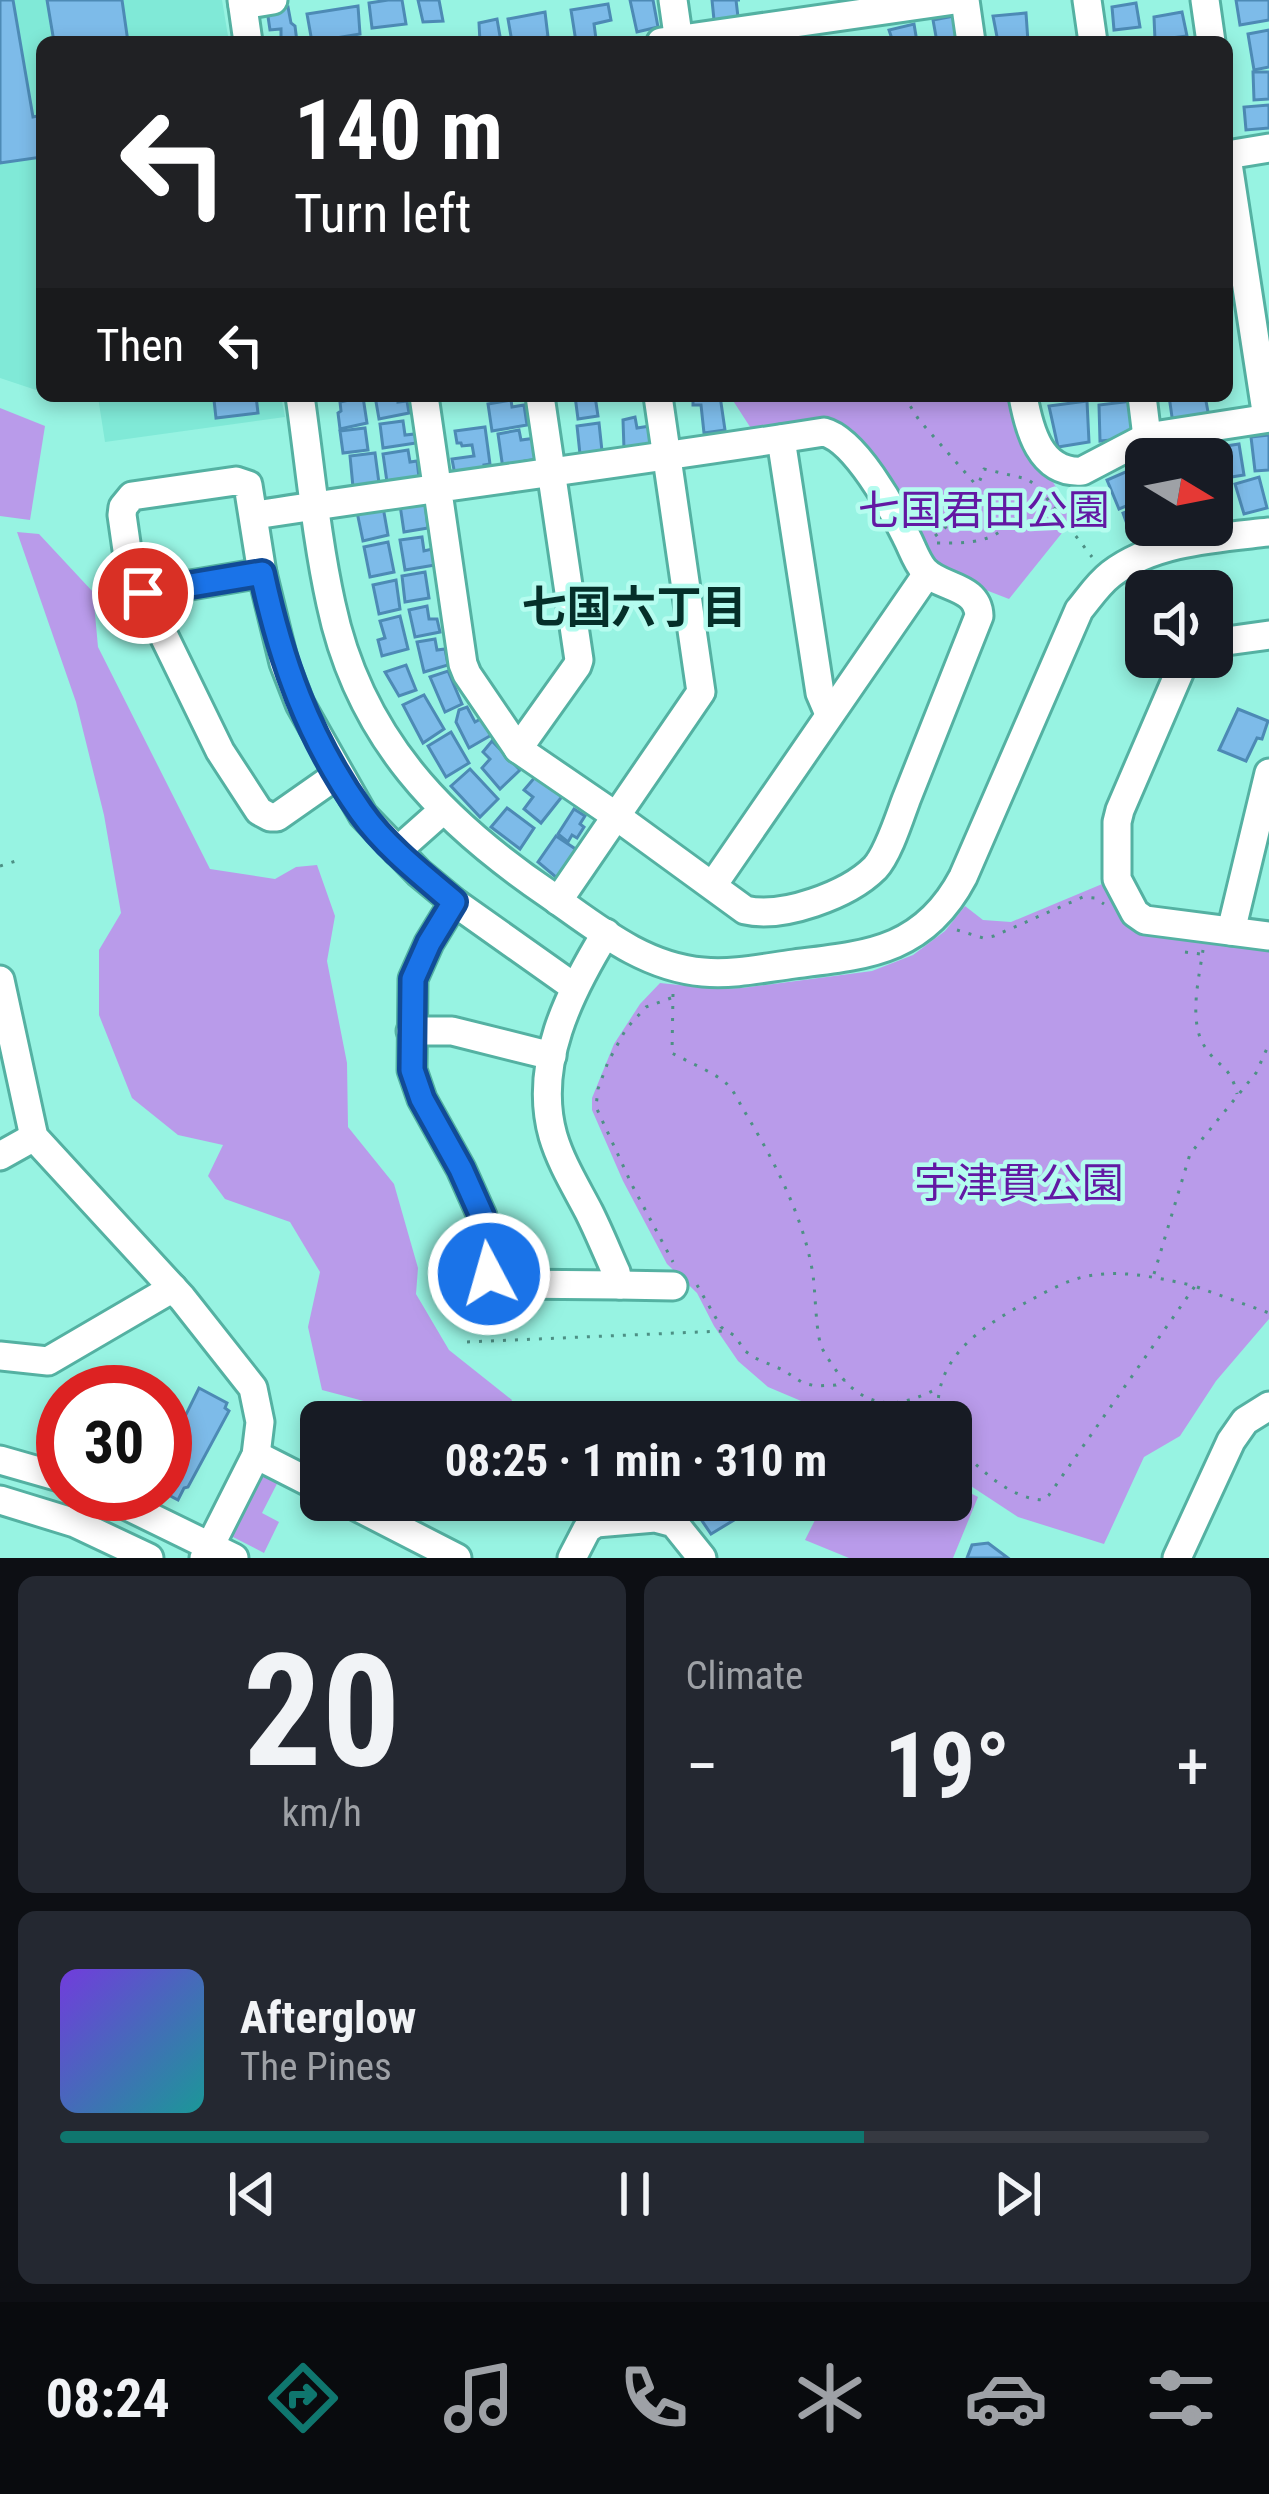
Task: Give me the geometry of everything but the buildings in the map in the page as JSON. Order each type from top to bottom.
[{"type":"street","points":[[247,36],[243,2],[273,0]]},
{"type":"street","points":[[673,0],[673,36]]},
{"type":"street","points":[[707,36],[955,0]]},
{"type":"street","points":[[965,0],[970,36]]},
{"type":"street","points":[[1087,0],[1092,36]]},
{"type":"street","points":[[1205,0],[1210,36]]},
{"type":"street","points":[[1233,155],[1269,148]]},
{"type":"street","points":[[1024,402],[1033,439],[1064,471],[1082,471],[1147,437],[1268,418],[1233,194]]},
{"type":"street","points":[[301,402],[331,606],[363,698],[392,748],[442,811],[487,850],[646,958],[703,973],[862,955],[906,938],[937,914],[955,893],[1079,610],[1094,591],[1109,575],[1167,547],[1269,532]]},
{"type":"street","points":[[255,515],[316,506],[438,489],[551,473],[824,432],[840,439],[875,480],[917,546],[927,574],[969,594],[979,607],[873,870],[830,898],[760,914],[745,910],[518,749],[463,664],[438,489],[425,402]]},
{"type":"street","points":[[518,749],[579,660],[541,402]]},
{"type":"street","points":[[558,901],[701,692],[659,402]]},
{"type":"street","points":[[1143,402],[1147,437]]},
{"type":"street","points":[[781,439],[820,693],[830,714]]},
{"type":"street","points":[[338,775],[277,817],[259,811],[220,751],[143,593],[127,550],[122,515],[132,496],[236,481],[248,485],[262,573],[284,663],[299,704],[363,815],[454,902],[574,987]]},
{"type":"street","points":[[143,593],[262,573]]},
{"type":"street","points":[[713,886],[927,574]]},
{"type":"street","points":[[1233,641],[1269,635]]},
{"type":"street","points":[[1177,678],[1120,810],[1117,879],[1135,913],[1145,920],[1269,936]]},
{"type":"street","points":[[1218,933],[1269,773]]},
{"type":"street","points":[[397,850],[442,811]]},
{"type":"street","points":[[454,902],[413,979],[412,1070],[482,1216],[491,1279],[499,1284],[685,1281]]},
{"type":"street","points":[[606,934],[574,987],[546,1089],[564,1166],[619,1285]]},
{"type":"street","points":[[0,980],[34,1137],[172,1288],[253,1388],[260,1422],[256,1455],[216,1554],[154,1521]]},
{"type":"street","points":[[411,1031],[452,1030],[552,1056]]},
{"type":"street","points":[[0,1156],[34,1137]]},
{"type":"street","points":[[0,1356],[48,1361],[172,1288]]},
{"type":"street","points":[[1177,1558],[1231,1441],[1245,1421],[1269,1406]]},
{"type":"street","points":[[256,1455],[300,1477]]},
{"type":"street","points":[[0,1460],[36,1470]]},
{"type":"street","points":[[0,1500],[74,1523],[149,1558]]},
{"type":"street","points":[[572,1558],[587,1529],[596,1523],[656,1517],[674,1523],[702,1558]]},
{"type":"street","points":[[385,1521],[457,1558]]},
{"type":"path","points":[[908,402],[977,486]]},
{"type":"path","points":[[917,546],[952,524],[984,469],[1028,479],[1101,568]]},
{"type":"path","points":[[917,546],[997,536],[1040,490]]},
{"type":"path","points":[[0,866],[19,860]]},
{"type":"path","points":[[952,925],[960,933],[983,938],[1083,898],[1095,898],[1106,906]]},
{"type":"path","points":[[1218,933],[1202,955],[1197,1022],[1202,1042],[1230,1072],[1237,1096]]},
{"type":"path","points":[[1185,952],[1202,955]]},
{"type":"path","points":[[845,1380],[827,1386],[803,1383],[745,1352],[670,1258],[596,1107],[608,1062],[634,1017],[646,1007],[673,997],[672,1053],[728,1085],[756,1130],[806,1242],[816,1290],[819,1342],[845,1380],[873,1400],[892,1405],[916,1400],[938,1388]]},
{"type":"path","points":[[1153,1277],[1190,1154],[1256,1073],[1269,1043]]},
{"type":"path","points":[[938,1401],[938,1388],[975,1334],[1051,1288],[1090,1275],[1153,1277],[1269,1312]]},
{"type":"path","points":[[972,1459],[998,1482],[1042,1500],[1195,1286]]},
{"type":"path","points":[[466,1342],[725,1331]]},
{"type":"shaded area","points":[[0,0],[222,0],[228,36],[36,36],[36,390],[0,378]]},
{"type":"shaded area","points":[[99,402],[282,402],[285,417],[105,442]]},
{"type":"green space","name":"七国君田公園","points":[[734,402],[1018,402],[1024,446],[1050,477],[1074,518],[1009,599],[934,570],[835,421],[754,433]]},
{"type":"green space","points":[[0,408],[45,426],[30,520],[0,516]]},
{"type":"green space","points":[[17,532],[39,534],[93,592],[98,647],[210,869],[275,879],[296,867],[317,865],[335,916],[327,961],[347,1063],[348,1127],[394,1184],[418,1268],[416,1294],[449,1350],[512,1401],[364,1401],[322,1390],[308,1327],[320,1272],[290,1222],[225,1199],[208,1176],[223,1145],[178,1135],[132,1098],[99,1015],[99,950],[121,913],[104,815],[76,702]]},
{"type":"green space","name":"宇津貫公園","points":[[1107,882],[1135,925],[1269,945],[1269,1319],[1216,1381],[1180,1436],[1144,1457],[1104,1544],[1018,1517],[972,1487],[972,1401],[801,1401],[768,1387],[738,1361],[697,1293],[667,1264],[592,1110],[592,1098],[614,1044],[660,983],[742,988],[872,971],[913,955],[945,931],[965,906],[983,920],[1011,922]]},
{"type":"green space","points":[[269,1471],[281,1476],[262,1513],[279,1522],[264,1553],[233,1537],[230,1528],[257,1474]]},
{"type":"green space","points":[[814,1521],[968,1521],[953,1558],[849,1558],[805,1540]]},
{"type":"district","name":"七国六丁目","points":[[634,607]]},
{"type":"route","points":[[143,593],[262,573],[299,704],[338,775],[363,815],[454,902],[413,979],[412,1070],[482,1216],[489,1274]]}]
